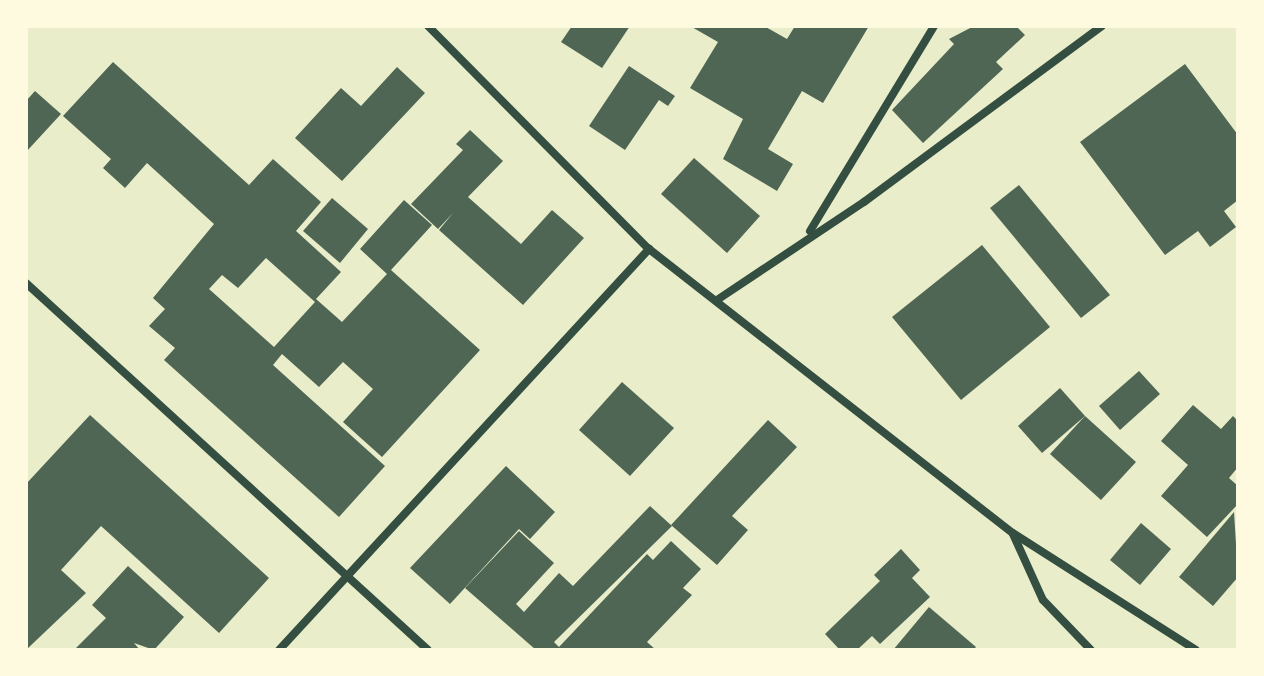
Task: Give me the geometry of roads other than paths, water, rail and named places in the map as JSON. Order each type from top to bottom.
[{"type":"street","points":[[428,26],[649,249],[1013,533],[1196,650]]},
{"type":"street","points":[[808,234],[934,26]]},
{"type":"street","points":[[717,300],[808,234],[864,202],[1102,26]]},
{"type":"street","points":[[279,650],[649,249]]},
{"type":"street","points":[[26,283],[428,650]]},
{"type":"street","points":[[1013,533],[1043,600],[1091,650]]}]
